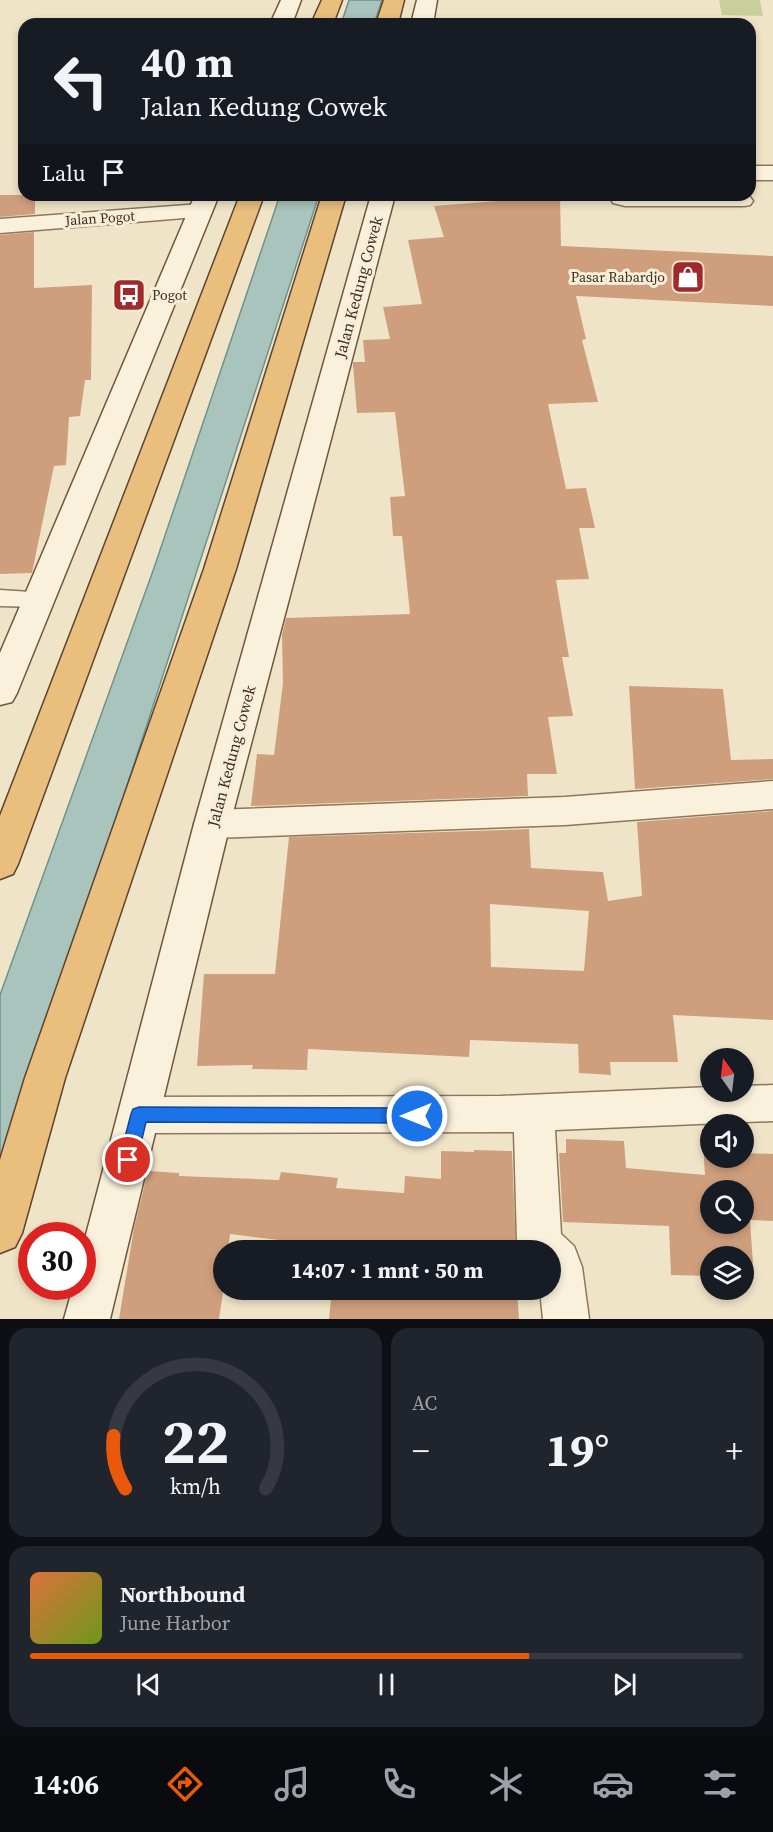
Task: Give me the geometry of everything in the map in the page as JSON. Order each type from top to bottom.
[{"type":"highway","points":[[324,18],[332,0]]},
{"type":"highway","points":[[389,18],[394,0]]},
{"type":"highway","points":[[0,864],[250,201]]},
{"type":"highway","points":[[0,1233],[45,1078],[220,569],[332,201]]},
{"type":"main road","points":[[284,18],[291,0]]},
{"type":"main road","points":[[424,18],[428,0]]},
{"type":"main road","points":[[756,173],[773,172]]},
{"type":"main road","name":"Jalan Kedung Cowek","points":[[87,1319],[212,824],[381,201]]},
{"type":"main road","points":[[2,683],[203,203]]},
{"type":"main road","name":"Jalan Pogot","points":[[0,226],[203,203]]},
{"type":"main road","points":[[212,824],[565,811],[773,795]]},
{"type":"main road","points":[[139,1114],[396,1116],[534,1114],[773,1103]]},
{"type":"main road","points":[[534,1114],[539,1240]]},
{"type":"main road","points":[[561,1276],[566,1319]]},
{"type":"lane","points":[[625,201],[744,201]]},
{"type":"lane","points":[[0,598],[39,599]]},
{"type":"green space","points":[[719,0],[760,0],[763,16],[722,15]]},
{"type":"water","points":[[349,0],[382,0],[376,18],[343,18]]},
{"type":"water","points":[[278,201],[317,201],[0,1177],[0,995],[154,568]]},
{"type":"building","points":[[0,195],[18,195],[18,201],[35,201],[35,214],[0,217]]},
{"type":"building","points":[[497,201],[560,201],[561,246],[773,256],[773,306],[576,296],[586,339],[582,340],[598,402],[548,404],[566,489],[586,488],[595,528],[579,528],[589,579],[556,580],[569,657],[562,657],[573,716],[548,717],[557,774],[527,774],[528,796],[251,806],[257,754],[274,755],[283,683],[282,635],[286,618],[410,614],[402,536],[393,536],[390,497],[405,496],[395,412],[357,413],[353,362],[365,362],[363,340],[390,339],[383,307],[422,304],[408,240],[444,237],[434,206]]},
{"type":"building","points":[[34,232],[34,288],[92,285],[91,380],[85,380],[80,416],[69,417],[66,465],[54,466],[32,573],[0,574],[0,235]]},
{"type":"building","points":[[629,686],[723,689],[731,760],[773,759],[773,779],[635,789]]},
{"type":"building","points":[[773,811],[773,1020],[673,1015],[678,1062],[610,1062],[611,1075],[579,1073],[578,1044],[470,1040],[469,1057],[308,1049],[307,1070],[252,1069],[253,1065],[197,1066],[204,974],[275,974],[289,837],[529,829],[531,868],[603,872],[608,901],[642,896],[637,822]],"holes":[[[490,904],[589,911],[584,971],[491,967]]]},
{"type":"building","points":[[566,1139],[624,1141],[626,1168],[705,1175],[705,1168],[754,1168],[754,1153],[773,1154],[773,1221],[754,1220],[754,1180],[700,1180],[700,1234],[751,1234],[752,1246],[700,1246],[700,1276],[671,1275],[669,1226],[563,1222],[559,1153],[566,1153]]},
{"type":"building","points":[[474,1150],[512,1151],[516,1240],[279,1240],[230,1234],[229,1240],[213,1240],[213,1300],[222,1300],[219,1319],[119,1319],[134,1228],[148,1171],[179,1173],[179,1176],[279,1180],[281,1172],[338,1178],[336,1188],[404,1193],[405,1176],[441,1179],[441,1151],[474,1152]]},
{"type":"building","points":[[331,1300],[518,1300],[519,1319],[329,1319]]},
{"type":"place","name":"Pasar Rabardjo","points":[[688,277]]},
{"type":"place","name":"Pogot","points":[[129,295]]},
{"type":"route","points":[[128,1160],[139,1114],[417,1116]]}]
